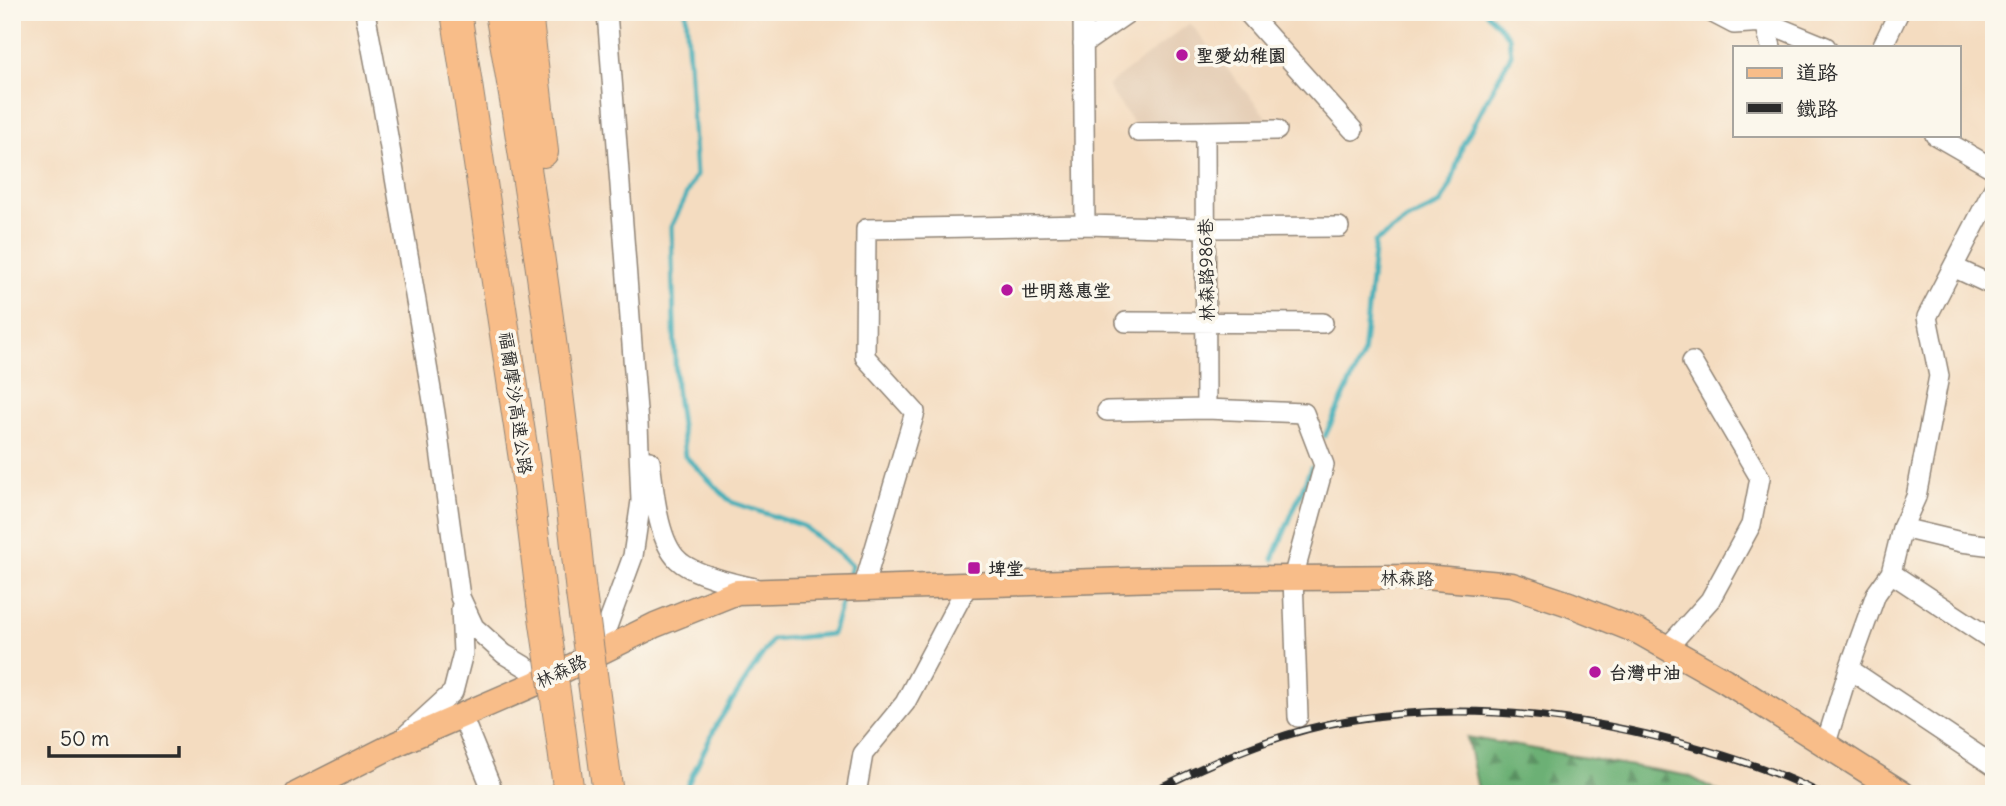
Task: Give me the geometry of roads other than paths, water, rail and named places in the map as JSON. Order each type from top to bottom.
[{"type":"highway","name":"福爾摩沙高速公路","points":[[456,12],[527,479],[569,794]]},
{"type":"highway","points":[[500,12],[545,296],[608,794]]},
{"type":"highway","points":[[527,12],[556,256],[568,466]]},
{"type":"main road","name":"林森路","points":[[297,794],[396,744],[546,679],[655,625],[737,592],[1160,579],[1424,577],[1512,585],[1627,627],[1724,680],[1903,794]]},
{"type":"street","points":[[365,12],[435,413],[460,597],[463,653],[453,692],[396,744]]},
{"type":"street","points":[[597,654],[633,556],[641,501],[638,424],[607,12]]},
{"type":"street","points":[[1083,12],[1085,225]]},
{"type":"street","points":[[1083,44],[1129,12]]},
{"type":"street","points":[[1247,12],[1353,130]]},
{"type":"street","points":[[1711,12],[1734,24],[1765,22],[1824,46]]},
{"type":"street","points":[[1882,46],[1899,12]]},
{"type":"street","points":[[1765,22],[1770,46]]},
{"type":"street","points":[[1138,132],[1277,130]]},
{"type":"street","name":"林森路986巷","points":[[1205,131],[1206,408]]},
{"type":"street","points":[[1937,136],[1994,169]]},
{"type":"street","points":[[1826,743],[1876,594],[1891,573],[1902,528],[1916,497],[1939,376],[1927,317],[1994,188]]},
{"type":"street","points":[[852,589],[915,412],[865,357],[866,229],[1085,225],[1205,228],[1339,226]]},
{"type":"street","points":[[1953,267],[1994,286]]},
{"type":"street","points":[[1126,322],[1323,323]]},
{"type":"street","points":[[1667,648],[1710,600],[1751,525],[1760,478],[1692,362]]},
{"type":"street","points":[[1107,411],[1206,408],[1304,413],[1324,465],[1293,578],[1298,717]]},
{"type":"street","points":[[638,424],[648,449],[659,528],[678,561],[715,579],[762,590]]},
{"type":"street","points":[[1902,528],[1961,542],[1994,546]]},
{"type":"street","points":[[1891,573],[1994,641]]},
{"type":"street","points":[[856,794],[863,754],[905,703],[967,586]]},
{"type":"street","points":[[460,597],[474,627],[504,654],[546,679]]},
{"type":"street","points":[[1849,669],[1994,766]]},
{"type":"street","points":[[462,716],[494,794]]},
{"type":"waterway","points":[[686,12],[696,175],[671,227],[676,387],[685,456],[731,502],[803,526],[852,565],[848,581]]},
{"type":"waterway","points":[[1325,436],[1363,355],[1375,242],[1407,220],[1440,204],[1451,184],[1463,144],[1511,55],[1509,37],[1486,12]]},
{"type":"waterway","points":[[1273,559],[1311,468]]},
{"type":"waterway","points":[[683,794],[717,724],[772,640],[832,634],[843,597]]},
{"type":"railway","points":[[1147,794],[1221,759],[1298,732],[1351,720],[1439,712],[1528,715],[1616,728],[1733,758],[1778,774],[1821,794]]},
{"type":"place","name":"聖愛幼稚園","points":[[1182,55]]},
{"type":"place","name":"世明慈惠堂","points":[[1007,290]]},
{"type":"place","name":"埤堂","points":[[974,568]]},
{"type":"place","name":"台灣中油","points":[[1595,672]]}]
